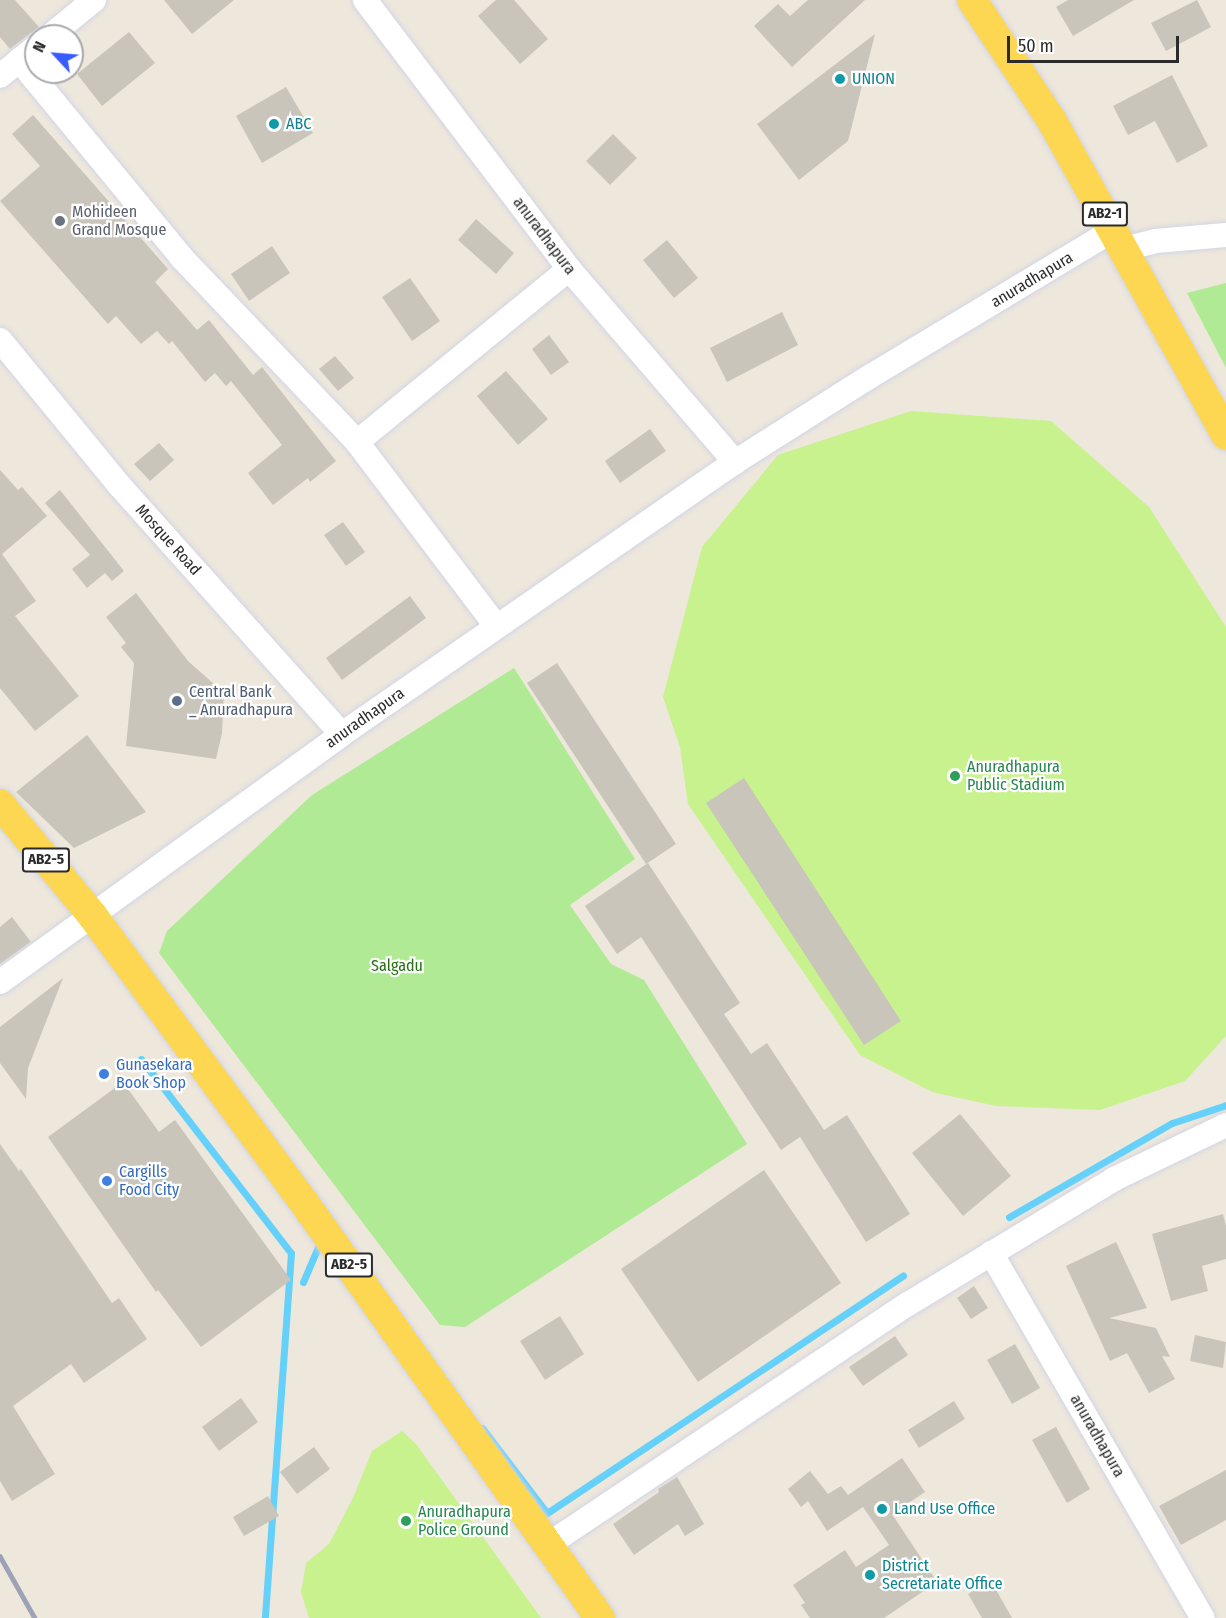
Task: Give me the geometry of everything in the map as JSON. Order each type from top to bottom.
[{"type":"main road","name":"AB2-1","points":[[972,0],[1052,121],[1226,435]]},
{"type":"main road","name":"AB2-5","points":[[0,804],[92,915],[304,1203],[600,1618]]},
{"type":"street","points":[[65,24],[94,0]]},
{"type":"street","name":"anuradhapura","points":[[364,0],[569,269],[735,462]]},
{"type":"street","points":[[0,76],[24,57]]},
{"type":"street","points":[[51,84],[182,258],[357,442],[496,626]]},
{"type":"street","name":"anuradhapura","points":[[0,982],[342,734],[496,626],[735,462],[869,377],[1119,240],[1155,241],[1226,235]]},
{"type":"street","points":[[357,442],[569,269]]},
{"type":"street","name":"Mosque Road","points":[[0,340],[119,485],[342,734]]},
{"type":"street","points":[[549,1544],[908,1304],[1114,1179],[1226,1125]]},
{"type":"street","name":"anuradhapura","points":[[991,1253],[1203,1618]]},
{"type":"green space","points":[[1226,283],[1226,368],[1187,293]]},
{"type":"green space","name":"Anuradhapura Public Stadium","points":[[911,411],[1051,421],[1149,507],[1226,627],[1226,1036],[1185,1081],[1100,1110],[996,1106],[932,1092],[860,1055],[688,804],[680,747],[663,697],[702,547],[778,455]]},
{"type":"green space","name":"Salgadu","points":[[514,668],[635,859],[570,905],[611,964],[644,980],[747,1144],[465,1327],[440,1325],[159,953],[167,931],[312,795]]},
{"type":"green space","name":"Anuradhapura Police Ground","points":[[402,1431],[416,1444],[541,1618],[309,1618],[301,1592],[306,1563],[329,1544],[353,1498],[372,1451]]},
{"type":"building","points":[[0,0],[15,0],[36,24],[24,24],[24,38],[10,49],[0,37]]},
{"type":"building","points":[[164,0],[234,0],[192,34]]},
{"type":"building","points":[[496,0],[514,0],[548,39],[520,64],[478,16]]},
{"type":"building","points":[[808,0],[865,0],[792,67],[754,26],[778,4],[790,16]]},
{"type":"building","points":[[1068,0],[1134,0],[1073,36],[1056,7]]},
{"type":"building","points":[[1197,0],[1211,27],[1166,51],[1151,23]]},
{"type":"building","points":[[129,32],[155,63],[102,106],[84,83],[84,68]]},
{"type":"building","name":"UNION","points":[[875,34],[848,141],[799,180],[757,124]]},
{"type":"building","points":[[1172,75],[1208,146],[1177,163],[1155,121],[1128,135],[1113,106]]},
{"type":"building","name":"ABC","points":[[286,87],[313,133],[262,163],[236,116]]},
{"type":"building","points":[[33,115],[168,269],[155,282],[197,330],[209,320],[253,375],[262,367],[336,461],[310,482],[308,478],[273,505],[248,473],[282,445],[231,381],[226,386],[215,373],[205,382],[172,341],[169,344],[157,331],[141,344],[116,316],[108,324],[0,201],[40,166],[12,134]]},
{"type":"building","points":[[613,134],[637,158],[610,185],[586,161]]},
{"type":"building","points":[[476,219],[514,253],[496,274],[458,240]]},
{"type":"building","points":[[667,240],[698,278],[674,298],[643,260]]},
{"type":"building","points":[[272,246],[290,273],[249,301],[231,274]]},
{"type":"building","points":[[410,278],[440,321],[412,341],[382,297]]},
{"type":"building","points":[[782,312],[798,345],[727,382],[710,348]]},
{"type":"building","points":[[549,335],[569,362],[551,375],[532,349]]},
{"type":"building","points":[[335,356],[354,378],[338,391],[319,369]]},
{"type":"building","points":[[506,371],[548,419],[518,445],[477,396]]},
{"type":"building","points":[[650,429],[666,451],[620,483],[605,461]]},
{"type":"building","points":[[159,443],[174,460],[150,481],[134,464]]},
{"type":"building","points":[[0,470],[18,490],[22,487],[47,516],[2,554],[36,601],[15,616],[79,696],[35,731],[0,688]]},
{"type":"building","points":[[60,490],[124,571],[112,581],[105,573],[87,588],[72,569],[90,555],[45,503]]},
{"type":"building","points":[[343,522],[365,552],[346,566],[324,535]]},
{"type":"building","name":"Central Bank _ Anuradhapura","points":[[136,593],[188,661],[224,693],[222,733],[216,759],[126,746],[134,663],[121,647],[126,643],[106,617]]},
{"type":"building","points":[[410,596],[426,618],[342,680],[326,658]]},
{"type":"building","points":[[557,663],[676,844],[646,864],[527,683]]},
{"type":"building","points":[[87,735],[146,812],[74,848],[16,792]]},
{"type":"building","points":[[744,778],[901,1021],[864,1045],[706,803]]},
{"type":"building","points":[[648,863],[740,1003],[724,1014],[751,1054],[767,1043],[824,1130],[847,1115],[910,1214],[866,1242],[800,1137],[781,1150],[641,937],[617,954],[585,906]]},
{"type":"building","points":[[12,917],[31,942],[0,964],[0,927]]},
{"type":"building","points":[[63,978],[28,1068],[26,1099],[0,1063],[0,1027]]},
{"type":"building","points":[[123,1082],[159,1132],[175,1120],[291,1280],[201,1347],[158,1290],[156,1292],[48,1137]]},
{"type":"building","points":[[960,1114],[1011,1176],[963,1216],[912,1153]]},
{"type":"building","points":[[0,1144],[19,1171],[21,1169],[112,1303],[119,1298],[147,1339],[84,1383],[71,1364],[13,1406],[55,1474],[12,1501],[0,1481]]},
{"type":"building","points":[[764,1170],[841,1283],[698,1382],[621,1269]]},
{"type":"building","points":[[1223,1214],[1226,1226],[1226,1259],[1202,1266],[1208,1291],[1171,1301],[1152,1234]]},
{"type":"building","points":[[1116,1242],[1147,1308],[1109,1318],[1156,1328],[1170,1357],[1162,1356],[1175,1379],[1149,1393],[1127,1353],[1110,1361],[1066,1266]]},
{"type":"building","points":[[974,1286],[988,1308],[971,1319],[957,1298]]},
{"type":"building","points":[[560,1316],[584,1354],[545,1380],[520,1341]]},
{"type":"building","points":[[1195,1335],[1226,1342],[1223,1368],[1190,1361]]},
{"type":"building","points":[[895,1336],[908,1355],[863,1386],[849,1367]]},
{"type":"building","points":[[1015,1344],[1040,1388],[1012,1404],[987,1360]]},
{"type":"building","points":[[241,1398],[258,1422],[219,1451],[202,1427]]},
{"type":"building","points":[[954,1401],[965,1419],[919,1448],[908,1430]]},
{"type":"building","points":[[1056,1427],[1090,1489],[1067,1503],[1032,1440]]},
{"type":"building","points":[[314,1447],[330,1469],[297,1494],[280,1472]]},
{"type":"building","points":[[902,1458],[925,1492],[892,1514],[937,1582],[884,1618],[810,1618],[801,1605],[805,1603],[793,1585],[845,1550],[856,1567],[889,1545],[863,1507],[827,1531],[808,1501],[801,1507],[788,1489],[810,1471],[828,1494],[841,1486],[848,1495]]},
{"type":"building","points":[[1226,1470],[1226,1520],[1181,1545],[1159,1506]]},
{"type":"building","points":[[677,1477],[704,1524],[685,1536],[678,1524],[634,1555],[613,1524]]},
{"type":"building","points":[[268,1496],[279,1516],[244,1536],[233,1517]]},
{"type":"building","points":[[991,1581],[1012,1618],[982,1618],[968,1594]]},
{"type":"waterway","points":[[141,1059],[291,1253],[265,1618]]},
{"type":"waterway","points":[[1009,1217],[1172,1123],[1226,1105]]},
{"type":"waterway","points":[[303,1282],[321,1240]]},
{"type":"waterway","points":[[482,1428],[547,1513],[903,1276]]},
{"type":"railway","points":[[0,1556],[35,1618]]},
{"type":"place","name":"UNION","points":[[840,79]]},
{"type":"place","name":"ABC","points":[[274,124]]},
{"type":"place","name":"Mohideen Grand Mosque","points":[[60,221]]},
{"type":"place","name":"Central Bank _ Anuradhapura","points":[[177,701]]},
{"type":"place","name":"Anuradhapura Public Stadium","points":[[955,776]]},
{"type":"place","name":"Gunasekara Book Shop","points":[[104,1074]]},
{"type":"place","name":"Cargills Food City","points":[[107,1181]]},
{"type":"place","name":"Land Use Office","points":[[882,1509]]},
{"type":"place","name":"Anuradhapura Police Ground","points":[[406,1521]]},
{"type":"place","name":"District Secretariate Office","points":[[870,1575]]}]
